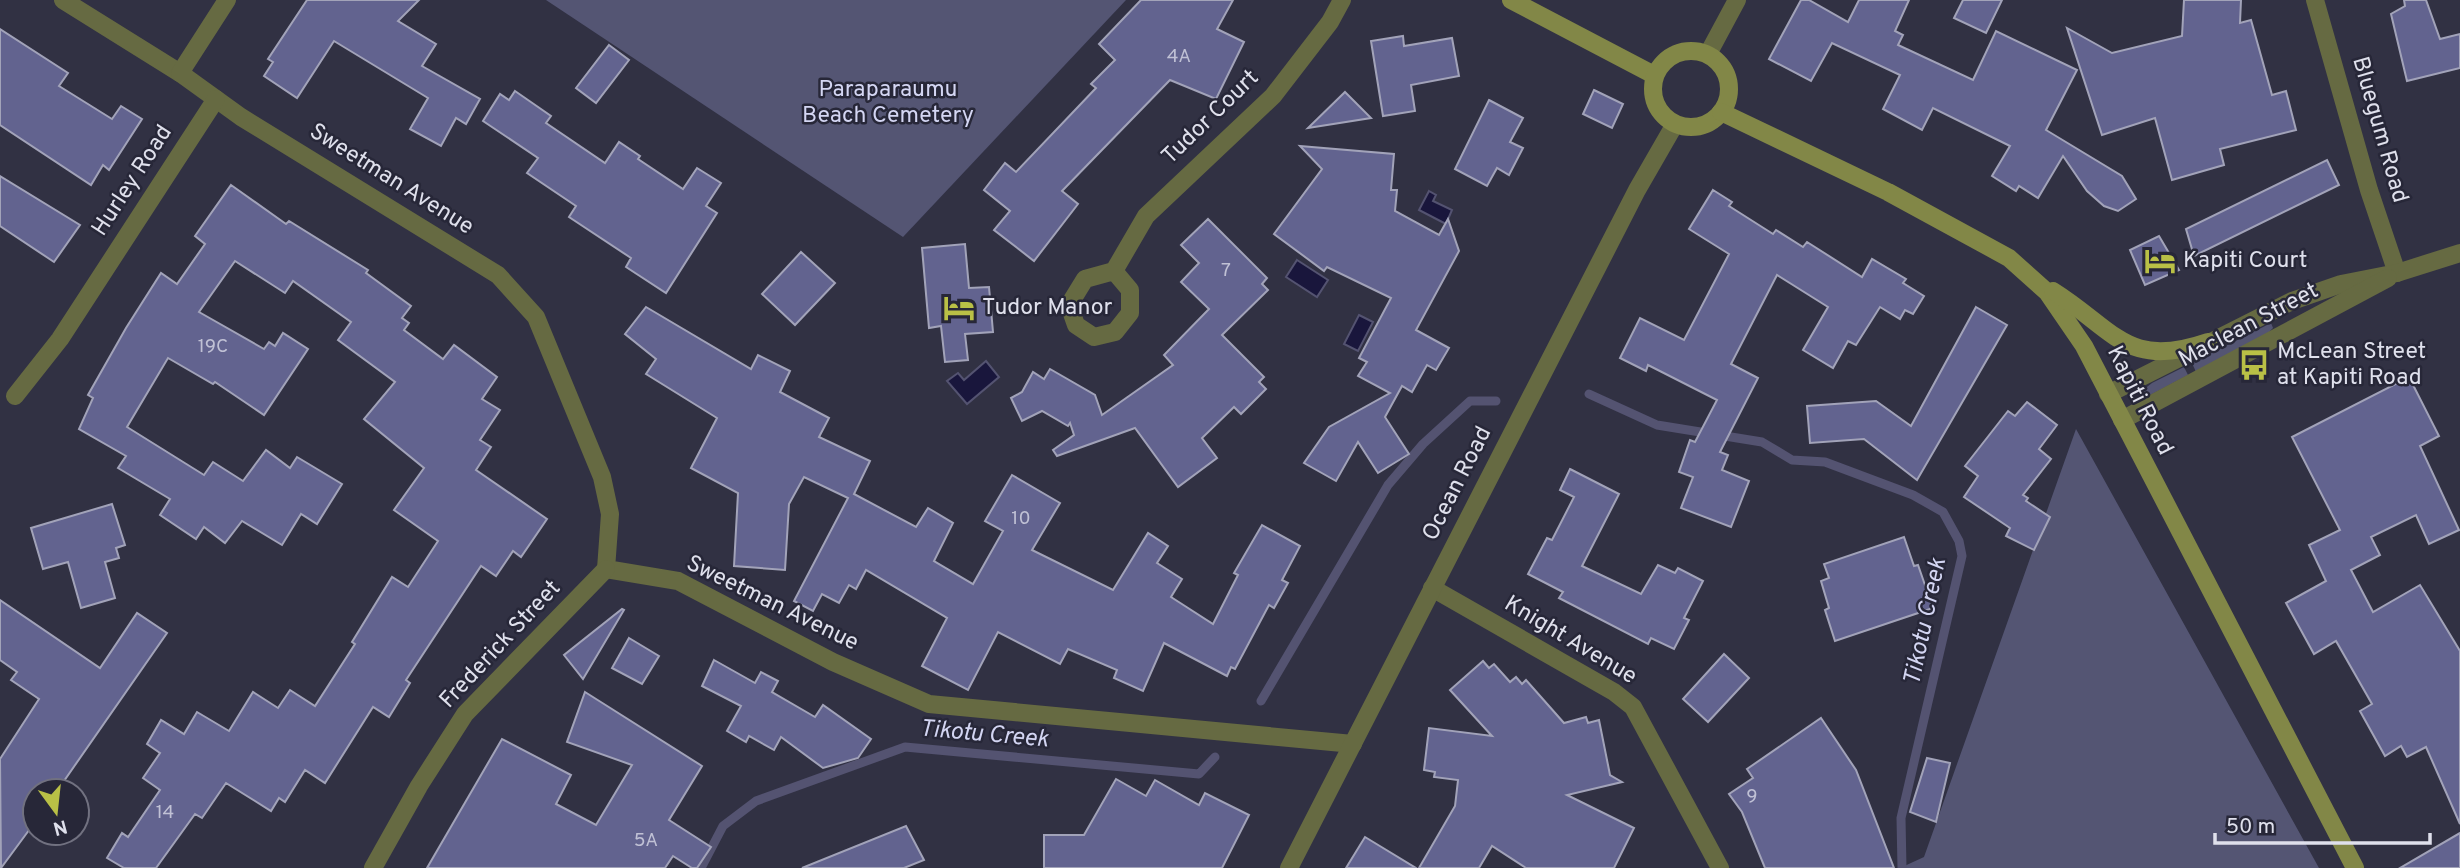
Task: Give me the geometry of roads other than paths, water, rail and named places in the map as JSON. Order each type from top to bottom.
[{"type":"main road","points":[[1511,0],[1654,75]]},
{"type":"main road","points":[[1692,50],[1708,54],[1726,74],[1730,87],[1721,112],[1705,124],[1685,127],[1675,124],[1658,109],[1652,87],[1654,75],[1663,62],[1677,53],[1692,50]]},
{"type":"main road","name":"Kapiti Road","points":[[1721,112],[1972,236],[2009,258],[2040,284],[2067,317],[2355,868]]},
{"type":"main road","points":[[2040,284],[2078,306],[2119,340],[2140,350],[2169,353],[2208,342]]},
{"type":"street","points":[[63,0],[180,73],[216,99]]},
{"type":"street","points":[[180,73],[227,0]]},
{"type":"street","name":"Tudor Court","points":[[1114,271],[1146,216],[1273,96],[1330,22],[1342,0]]},
{"type":"street","points":[[1708,54],[1737,0]]},
{"type":"street","name":"Bluegum Road","points":[[2315,0],[2369,190],[2397,273]]},
{"type":"street","name":"Hurley Road","points":[[15,396],[60,339],[216,99]]},
{"type":"street","name":"Sweetman Avenue","points":[[216,99],[498,275],[536,317],[602,477],[610,514],[607,569],[678,581],[833,662],[929,704],[1353,744]]},
{"type":"street","name":"Ocean Road","points":[[1289,868],[1637,190],[1675,124]]},
{"type":"street","name":"Maclean Street","points":[[2108,394],[2208,342],[2318,291],[2397,273],[2460,253]]},
{"type":"street","name":"Maclean Street","points":[[2122,420],[2327,314],[2397,273]]},
{"type":"street","name":"Frederick Street","points":[[373,868],[419,786],[465,714],[607,569]]},
{"type":"street","name":"Knight Avenue","points":[[1432,588],[1614,692],[1633,707],[1720,868]]},
{"type":"waterway","name":"Tikotu Creek","points":[[1589,394],[1657,425],[1762,442],[1792,460],[1825,462],[1913,495],[1943,512],[1959,541],[1962,556],[1901,818],[1902,868]]},
{"type":"waterway","name":"Tikotu Creek","points":[[1261,701],[1388,485],[1423,444],[1470,401],[1496,401]]},
{"type":"waterway","name":"Tikotu Creek","points":[[701,868],[723,826],[756,801],[905,747],[1199,774],[1215,757]]},
{"type":"place","name":"Kapiti Court","points":[[2160,261]]},
{"type":"place","name":"Tudor Manor","points":[[959,308]]},
{"type":"place","name":"McLean Street at Kapiti Road","points":[[2254,365]]},
{"type":"park label","name":"Paraparaumu Beach Cemetery","points":[[888,103]]}]
